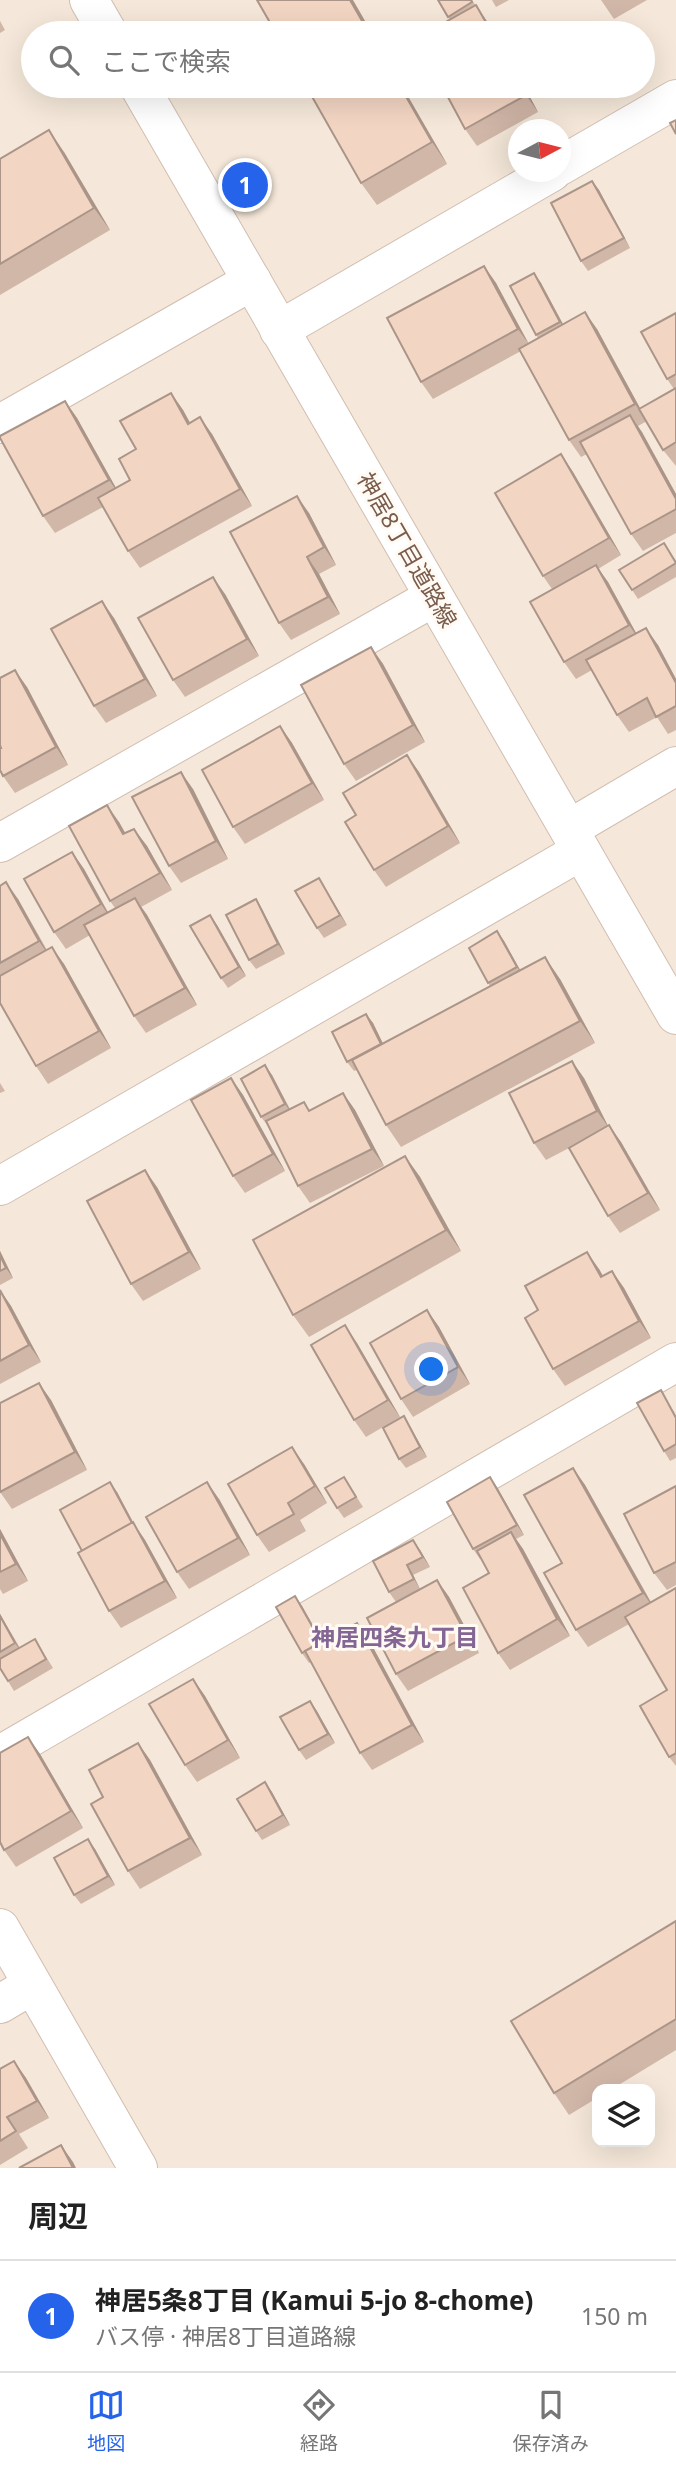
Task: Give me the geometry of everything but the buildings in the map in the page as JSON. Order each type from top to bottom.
[{"type":"street","points":[[89,0],[101,21]]},
{"type":"street","name":"神居8丁目道路線","points":[[146,98],[676,1014]]},
{"type":"street","points":[[571,160],[676,99]]},
{"type":"street","points":[[279,330],[535,182]]},
{"type":"street","points":[[0,424],[252,281]]},
{"type":"street","points":[[0,843],[434,597]]},
{"type":"street","points":[[0,1186],[575,840],[676,766]]},
{"type":"street","points":[[0,1755],[676,1362]]},
{"type":"street","points":[[0,1928],[138,2168]]},
{"type":"street","points":[[0,2004],[32,1985]]},
{"type":"shaded area","points":[[0,0],[676,0],[676,2168],[0,2168]]},
{"type":"place","name":"神居5条8丁目 (Kamui 5-jo 8-chome)","points":[[245,185]]},
{"type":"district","name":"神居四条九丁目","points":[[395,1638]]}]
